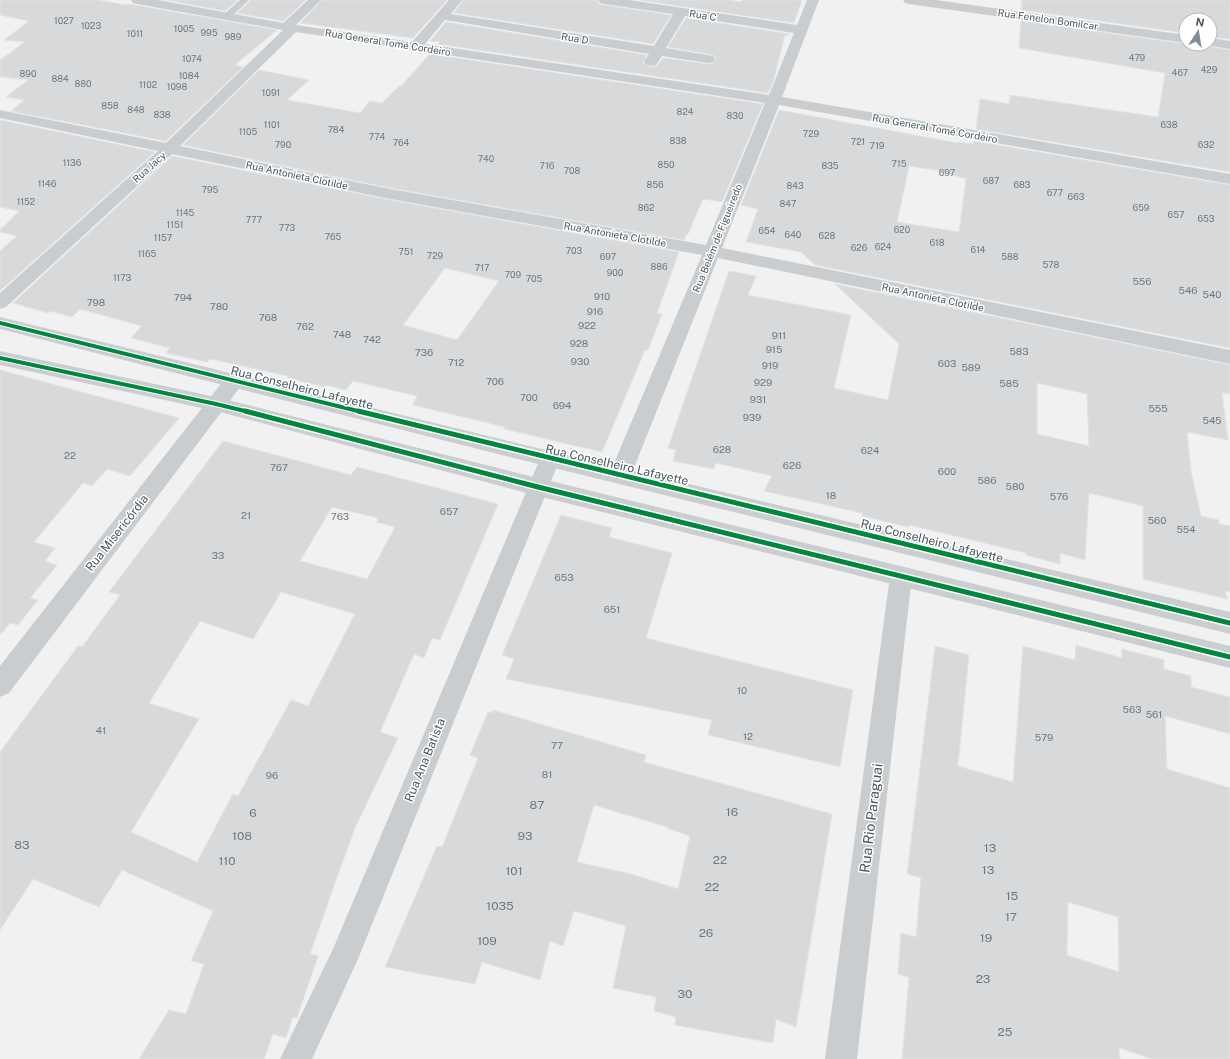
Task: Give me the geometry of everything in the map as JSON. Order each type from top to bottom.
[{"type":"street","name":"Rua General Tomé Cordeiro","points":[[137,0],[290,27],[774,100],[1230,179]]},
{"type":"street","name":"Rua Jacy","points":[[0,302],[170,148],[315,0]]},
{"type":"street","points":[[416,46],[456,0]]},
{"type":"street","name":"Rua C","points":[[604,0],[802,30]]},
{"type":"street","name":"Rua Belém de Figueiredo","points":[[620,475],[774,100],[813,0]]},
{"type":"street","name":"Rua Fenelon Bomilcar","points":[[909,0],[1178,38]]},
{"type":"street","points":[[640,80],[681,12]]},
{"type":"street","name":"Rua D","points":[[442,16],[708,59]]},
{"type":"street","points":[[1218,43],[1230,45]]},
{"type":"street","name":"Rua Antonieta Clotilde","points":[[0,114],[385,193],[711,251],[1230,357]]},
{"type":"street","name":"Rua Conselheiro Lafayette","points":[[0,323],[550,460],[620,475],[1230,623]]},
{"type":"street","points":[[0,358],[216,404],[538,487],[1230,657]]},
{"type":"street","name":"Rua Misericórdia","points":[[0,685],[234,381]]},
{"type":"street","name":"Rua Ana Batista","points":[[296,1059],[343,959],[550,460]]},
{"type":"street","name":"Rua Rio Paraguai","points":[[841,1059],[902,576]]},
{"type":"lane","points":[[227,16],[245,0]]},
{"type":"building","points":[[0,0],[97,0],[135,5],[277,30],[235,65],[243,67],[166,141],[11,111],[24,100],[6,97],[28,80],[0,77],[0,60],[25,42],[4,40],[29,21],[0,15]]},
{"type":"building","points":[[167,0],[238,0],[225,11]]},
{"type":"building","points":[[251,0],[306,0],[283,21],[237,13]]},
{"type":"building","points":[[322,0],[447,0],[413,38],[300,23]]},
{"type":"building","points":[[463,0],[597,0],[599,4],[671,15],[653,44],[454,13]]},
{"type":"building","points":[[639,0],[730,0],[740,2],[742,0],[802,0],[794,23]]},
{"type":"building","points":[[1022,0],[1230,0],[1230,39],[1218,38],[1218,12],[1178,12],[1178,32],[1021,10]]},
{"type":"building","points":[[686,18],[790,34],[785,35],[773,82],[768,93],[438,44],[440,42],[430,41],[446,22],[647,55],[643,63],[646,66],[651,67],[657,66],[663,58],[708,64],[713,63],[716,58],[713,55],[668,47]]},
{"type":"building","points":[[1021,21],[1178,43],[1178,52],[1218,52],[1218,48],[1230,50],[1230,172],[976,129],[980,99],[1009,104],[1010,95],[1158,117],[1165,73],[1019,48]]},
{"type":"building","points":[[430,54],[763,104],[722,202],[703,199],[684,240],[385,187],[183,145],[259,70],[309,80],[287,100],[360,113],[370,101],[382,103],[399,86],[401,86]]},
{"type":"building","points":[[779,110],[958,143],[973,144],[974,141],[1230,185],[1230,348],[815,265],[801,252],[746,242],[758,209],[741,205]],"holes":[[[909,166],[935,170],[966,179],[959,232],[897,222]]]},
{"type":"building","points":[[0,120],[155,152],[0,291],[0,251],[17,236],[0,232],[0,230],[19,211],[0,207]]},
{"type":"building","points":[[172,156],[385,199],[679,252],[657,313],[662,314],[648,350],[645,350],[602,452],[504,429],[505,427],[413,405],[417,396],[353,381],[346,390],[326,385],[325,387],[288,378],[288,376],[210,359],[207,362],[166,353],[170,348],[131,338],[142,326],[80,309],[72,317],[50,311],[48,313],[13,303]],"holes":[[[445,268],[499,281],[457,340],[403,325]]]},
{"type":"building","points":[[729,271],[756,276],[748,295],[851,315],[834,388],[888,400],[899,344],[835,284],[1230,365],[1230,394],[1222,393],[1228,440],[1187,432],[1191,471],[1201,516],[1219,520],[1219,524],[1230,526],[1230,592],[1225,591],[1227,599],[1143,579],[1143,506],[1089,493],[1085,560],[1060,553],[1060,564],[1026,555],[1026,553],[909,525],[909,527],[862,516],[862,513],[764,491],[772,476],[716,463],[714,469],[673,461],[676,450],[668,448]],"holes":[[[1037,383],[1087,394],[1089,446],[1037,434]]]},
{"type":"building","points":[[0,370],[179,418],[130,476],[107,469],[92,486],[83,483],[34,542],[55,548],[45,561],[57,565],[30,598],[38,600],[18,625],[10,623],[0,635]]},
{"type":"building","points":[[223,441],[351,475],[357,467],[498,504],[440,640],[432,638],[424,658],[414,654],[380,732],[398,738],[355,828],[336,880],[310,954],[318,956],[297,1018],[293,1017],[286,1038],[273,1034],[264,1059],[139,1059],[169,1010],[186,1014],[204,964],[191,961],[213,911],[122,870],[99,907],[33,879],[0,930],[0,752],[78,646],[82,647],[120,595],[109,592]],"holes":[[[332,507],[378,518],[377,522],[395,527],[367,579],[300,561]],[[281,592],[355,614],[308,706],[291,700],[238,796],[233,794],[197,862],[131,832],[199,719],[149,703],[200,621],[253,639]]]},
{"type":"building","points":[[561,515],[612,528],[609,537],[672,553],[646,638],[853,690],[840,767],[708,735],[712,720],[506,679],[514,659],[502,655]]},
{"type":"building","points":[[1076,645],[1122,658],[1122,649],[1164,660],[1164,669],[1191,676],[1191,687],[1230,697],[1230,734],[1165,716],[1167,769],[1230,788],[1230,1059],[1152,1059],[1119,1048],[1120,1059],[902,1059],[909,977],[898,974],[901,933],[916,937],[921,878],[907,874],[935,646],[969,655],[958,766],[1013,782],[1023,646],[1075,660]],"holes":[[[1068,902],[1118,917],[1119,972],[1067,955]]]},
{"type":"building","points":[[493,710],[646,755],[644,762],[832,814],[796,1027],[776,1019],[773,1043],[675,1025],[676,1017],[654,1011],[656,997],[613,988],[626,926],[574,911],[563,946],[550,941],[540,980],[482,962],[475,984],[385,967],[437,846],[442,847],[478,758],[470,755],[488,712],[492,713]],"holes":[[[594,805],[667,827],[690,836],[678,889],[631,874],[577,862]]]},
{"type":"cycle path","points":[[0,323],[550,459],[1230,623]]},
{"type":"cycle path","points":[[0,358],[216,404],[538,487],[1230,657]]}]
